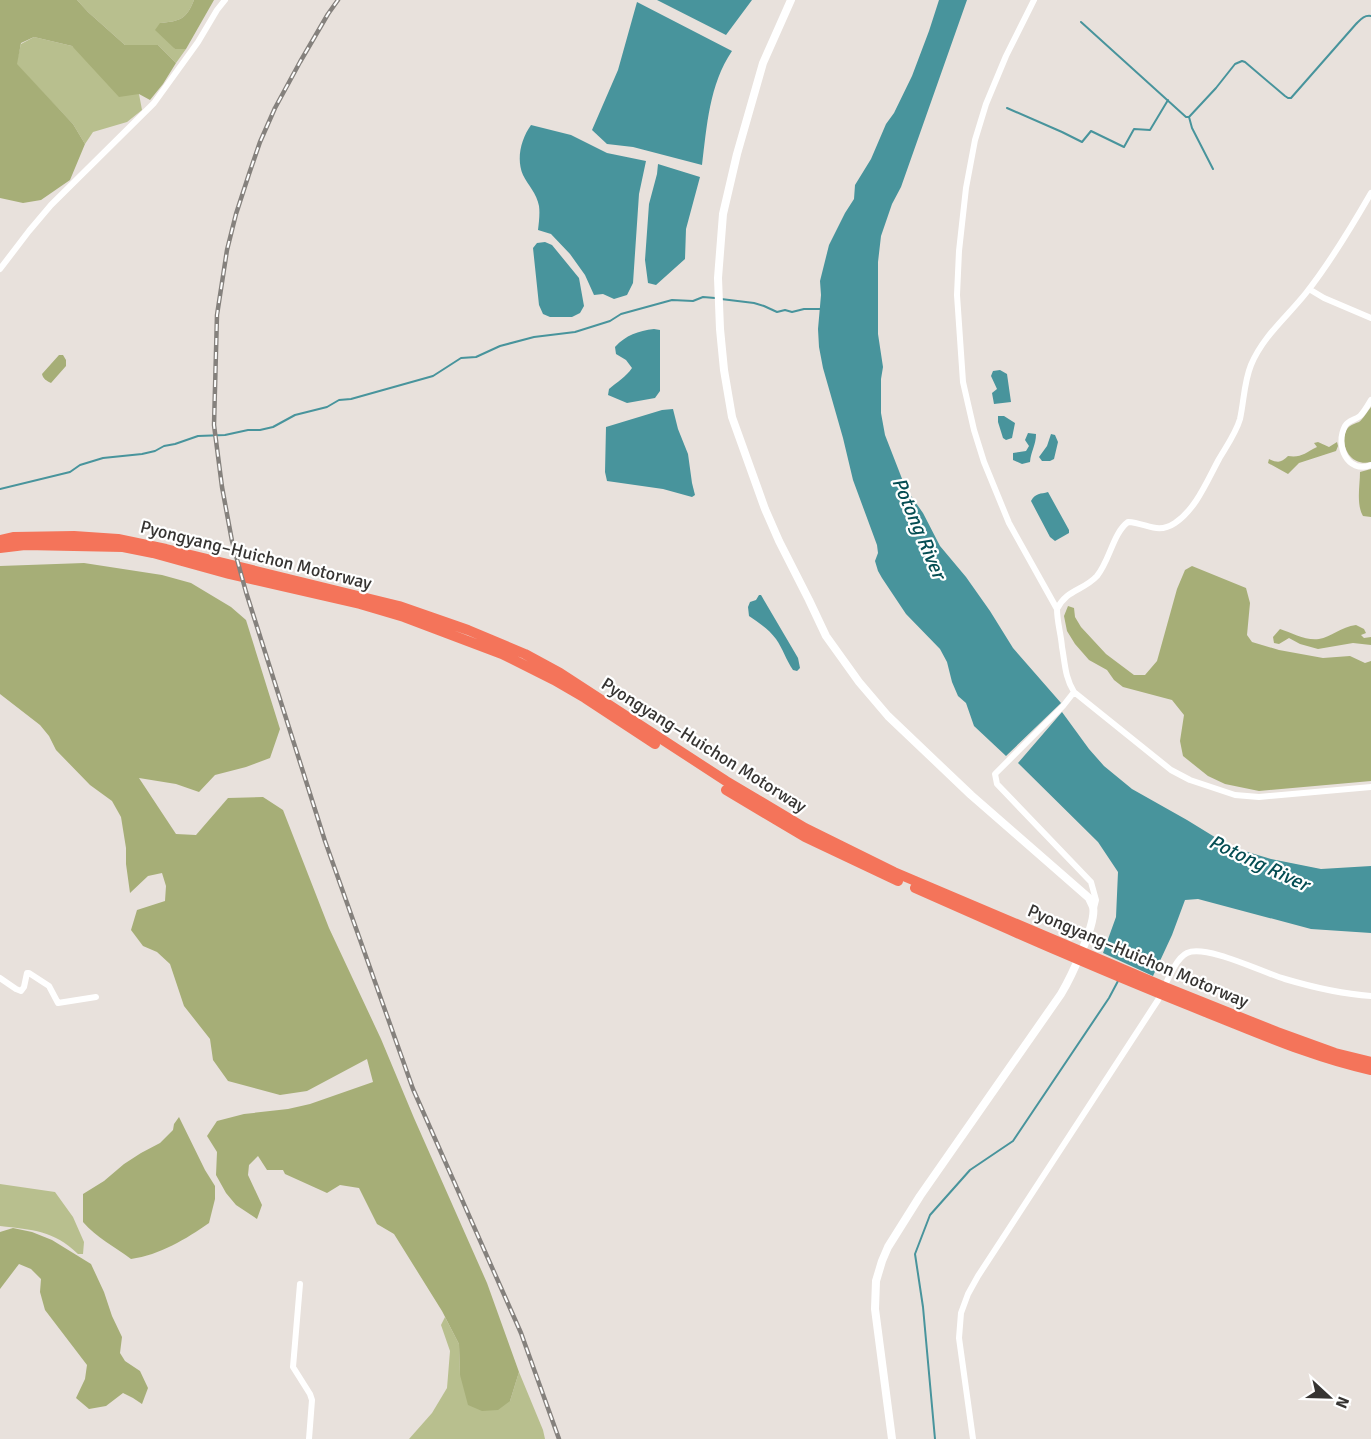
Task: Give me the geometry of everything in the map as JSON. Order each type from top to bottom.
[{"type":"highway","name":"Pyongyang–Huichon Motorway","points":[[0,540],[14,537],[118,538],[166,549],[228,569]]},
{"type":"highway","name":"Pyongyang–Huichon Motorway","points":[[0,549],[25,545],[123,547],[228,569],[404,616],[501,654],[554,680],[805,837],[883,874],[1285,1044],[1334,1061],[1371,1070]]},
{"type":"highway","name":"Pyongyang–Huichon Motorway","points":[[1161,990],[1335,1053],[1371,1062]]},
{"type":"main road","points":[[791,0],[763,63],[737,154],[723,214],[718,278],[720,329],[732,417],[779,541],[826,636],[859,682],[888,716],[971,795],[1089,898],[1094,908],[1083,957],[1061,994],[920,1196],[888,1247],[882,1261],[876,1281],[875,1309],[892,1439]]},
{"type":"street","points":[[0,268],[51,205],[154,103],[225,0]]},
{"type":"street","points":[[1034,0],[1006,56],[986,104],[975,140],[966,188],[957,295],[963,382],[984,462],[1009,523],[1057,609]]},
{"type":"street","points":[[1371,194],[1309,289],[1261,346],[1246,380],[1239,422],[1188,512],[1176,523],[1162,530],[1137,522],[1128,522],[1122,526],[1097,575],[1087,585],[1070,593],[1061,601],[1057,609],[1057,623],[1066,674],[1074,692],[1171,770],[1190,780],[1235,795],[1259,797],[1371,788]]},
{"type":"street","points":[[1309,289],[1371,318]]},
{"type":"street","points":[[1371,400],[1361,416],[1345,425],[1342,435],[1344,456],[1349,462],[1367,467],[1371,465]]},
{"type":"street","points":[[1074,692],[995,774],[997,784],[1090,882],[1096,900],[1094,908]]},
{"type":"street","points":[[973,1439],[959,1338],[962,1313],[968,1294],[1182,957],[1186,953],[1195,951],[1212,953],[1283,979],[1354,995],[1371,996]]},
{"type":"street","points":[[0,978],[21,991],[27,973],[29,973],[49,986],[58,1003],[96,997]]},
{"type":"street","points":[[300,1284],[293,1367],[312,1400],[309,1439]]},
{"type":"green space","points":[[0,0],[77,0],[125,45],[158,45],[176,63],[150,100],[139,94],[119,97],[72,46],[34,37],[21,43],[17,64],[73,124],[85,144],[70,180],[41,200],[23,203],[0,198]]},
{"type":"green space","points":[[77,0],[194,0],[185,16],[160,23],[175,49],[186,49],[176,63],[158,45],[125,45]]},
{"type":"green space","points":[[194,0],[214,0],[186,49],[175,49],[155,30],[160,23],[185,16]]},
{"type":"green space","points":[[34,37],[72,46],[139,94],[142,110],[127,122],[93,132],[85,144],[73,124],[16,64],[21,44]]},
{"type":"green space","points":[[59,355],[63,355],[66,366],[51,383],[44,379],[42,374]]},
{"type":"green space","points":[[1371,407],[1371,462],[1362,463],[1350,456],[1344,436],[1347,429],[1359,422]]},
{"type":"green space","points":[[1318,442],[1329,447],[1337,442],[1338,446],[1336,451],[1299,463],[1288,474],[1268,463],[1269,459],[1279,462],[1288,456],[1303,454],[1317,447],[1314,443]]},
{"type":"green space","points":[[1371,469],[1371,517],[1363,516],[1359,495],[1360,472]]},
{"type":"green space","points":[[84,563],[162,575],[191,583],[231,607],[246,620],[280,729],[270,758],[215,775],[199,792],[176,784],[139,778],[176,834],[196,835],[228,798],[263,797],[283,810],[329,928],[381,1039],[487,1283],[519,1372],[510,1401],[498,1410],[482,1411],[468,1405],[460,1375],[459,1344],[442,1311],[394,1234],[377,1224],[359,1188],[340,1185],[327,1193],[285,1174],[283,1170],[267,1170],[258,1156],[249,1165],[248,1175],[262,1205],[257,1219],[236,1205],[216,1175],[217,1152],[207,1136],[217,1121],[244,1114],[310,1104],[373,1082],[367,1059],[307,1091],[280,1095],[228,1081],[213,1060],[210,1039],[184,1006],[170,964],[157,952],[143,946],[131,930],[137,910],[165,901],[166,886],[162,873],[148,876],[130,893],[121,817],[112,801],[90,785],[56,750],[40,725],[0,694],[0,566]]},
{"type":"green space","points":[[1192,566],[1246,588],[1250,603],[1247,635],[1252,642],[1279,650],[1323,658],[1350,656],[1365,663],[1371,661],[1371,781],[1259,791],[1225,784],[1208,776],[1183,756],[1180,741],[1184,715],[1172,700],[1123,687],[1107,670],[1089,660],[1067,631],[1064,616],[1068,606],[1074,608],[1075,617],[1081,627],[1106,654],[1134,675],[1145,675],[1157,661],[1177,589],[1185,570]]},
{"type":"green space","points":[[1356,625],[1364,629],[1366,633],[1361,635],[1364,638],[1371,637],[1371,645],[1353,643],[1318,649],[1289,638],[1279,644],[1274,643],[1273,637],[1280,629],[1304,638],[1314,639],[1323,638]]},
{"type":"green space","points":[[179,1117],[215,1186],[215,1199],[209,1223],[162,1250],[131,1259],[83,1222],[83,1194],[104,1181],[124,1164],[160,1143],[173,1130]]},
{"type":"green space","points":[[0,1184],[55,1192],[73,1217],[84,1242],[83,1254],[78,1254],[60,1240],[42,1232],[0,1226]]},
{"type":"green space","points":[[13,1228],[52,1240],[91,1264],[122,1337],[120,1353],[125,1361],[140,1371],[148,1388],[142,1404],[123,1393],[106,1406],[89,1409],[76,1398],[85,1379],[87,1365],[45,1310],[40,1292],[41,1279],[31,1269],[19,1264],[0,1289],[0,1232]]},
{"type":"green space","points":[[445,1317],[459,1344],[460,1375],[510,1401],[519,1372],[545,1439],[409,1439],[432,1413],[447,1388],[450,1351],[441,1325]]},
{"type":"water","points":[[657,0],[752,0],[726,35]]},
{"type":"water","name":"Potong River","points":[[939,0],[967,0],[901,187],[892,204],[881,236],[878,262],[878,334],[883,367],[881,413],[885,435],[906,489],[923,513],[940,546],[966,577],[1013,648],[1061,703],[1006,756],[974,726],[966,703],[958,696],[947,662],[940,649],[906,614],[878,571],[875,561],[878,553],[877,545],[853,480],[819,347],[820,281],[829,245],[854,199],[855,185],[871,159],[886,124],[912,76]]},
{"type":"water","points":[[637,2],[732,51],[724,64],[714,92],[702,165],[633,147],[607,144],[592,130],[618,70]]},
{"type":"water","points":[[531,125],[571,135],[607,153],[646,161],[639,194],[633,283],[627,295],[614,299],[603,294],[594,295],[585,275],[570,254],[551,234],[538,230],[538,202],[523,175],[520,162],[522,143]]},
{"type":"water","points":[[658,164],[700,177],[686,229],[685,259],[656,285],[648,283],[645,260],[649,204]]},
{"type":"water","points":[[545,242],[552,245],[579,278],[584,306],[580,313],[572,317],[550,317],[543,314],[539,305],[533,248],[537,243]]},
{"type":"water","points":[[654,329],[660,330],[660,391],[655,398],[627,403],[608,395],[609,389],[632,368],[626,360],[616,354],[615,347],[623,339],[633,334]]},
{"type":"water","points":[[1000,370],[1007,374],[1011,402],[994,404],[992,393],[997,389],[991,376],[993,371]]},
{"type":"water","points":[[673,409],[688,454],[695,495],[692,497],[663,489],[607,481],[605,472],[606,427],[662,410]]},
{"type":"water","points":[[998,416],[1004,416],[1015,423],[1012,438],[1006,440],[1003,438]]},
{"type":"water","points":[[1028,433],[1036,434],[1035,441],[1030,462],[1022,464],[1013,460],[1013,453],[1026,451],[1029,446],[1025,440]]},
{"type":"water","points":[[1051,434],[1055,435],[1058,442],[1054,459],[1042,461],[1039,457],[1047,446]]},
{"type":"water","points":[[1048,492],[1069,530],[1069,533],[1055,541],[1050,537],[1031,501],[1036,495]]},
{"type":"water","points":[[759,595],[798,658],[800,668],[797,671],[793,670],[773,635],[749,616],[750,602],[756,600]]},
{"type":"water","name":"Potong River","points":[[1062,712],[1104,766],[1132,789],[1231,847],[1271,859],[1321,869],[1371,866],[1371,933],[1311,929],[1198,899],[1185,900],[1153,976],[1103,953],[1116,917],[1118,872],[1098,842],[1018,763]]},
{"type":"waterway","points":[[1081,22],[1186,117],[1189,117],[1235,64],[1242,61],[1285,96],[1291,98],[1356,24],[1364,17],[1371,16]]},
{"type":"waterway","points":[[1007,108],[1082,142],[1091,131],[1124,147],[1134,129],[1150,130],[1168,100]]},
{"type":"waterway","points":[[1189,117],[1192,128],[1213,169]]},
{"type":"waterway","points":[[0,489],[70,472],[80,465],[103,458],[155,451],[198,436],[225,435],[273,427],[295,415],[327,407],[339,400],[351,399],[433,376],[461,358],[476,357],[500,346],[534,337],[575,332],[610,321],[621,314],[672,300],[693,301],[703,297],[715,298]]},
{"type":"waterway","points":[[721,299],[754,303],[777,312],[820,309]]},
{"type":"waterway","points":[[935,1439],[923,1307],[915,1254],[930,1215],[970,1170],[1013,1141],[1109,998],[1118,981]]},
{"type":"railway","points":[[338,0],[275,108],[249,174],[227,250],[217,315],[214,425],[222,487],[232,541],[246,592],[325,841],[413,1089],[521,1333],[559,1439]]}]
